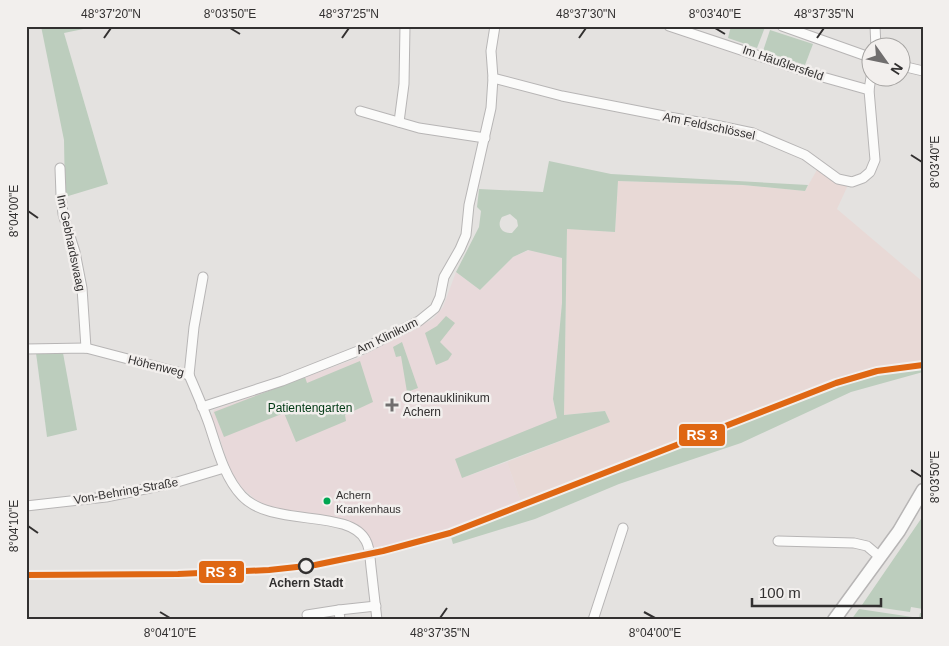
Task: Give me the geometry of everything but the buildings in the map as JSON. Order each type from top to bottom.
[{"type":"street","points":[[399,122],[404,84],[404,26]]},
{"type":"street","name":"Am Klinikum","points":[[202,406],[282,381],[363,349],[419,321],[435,308],[446,272],[460,250],[466,235],[469,205],[491,108],[493,78],[491,51],[495,26]]},
{"type":"street","name":"Im Häußlersfeld","points":[[669,26],[819,76],[869,90]]},
{"type":"street","points":[[782,26],[862,54]]},
{"type":"street","name":"Am Feldschlössel","points":[[493,78],[562,96],[753,134],[805,155],[838,180],[852,182],[863,178],[870,172],[875,160],[869,90]]},
{"type":"street","points":[[360,111],[419,128],[485,138]]},
{"type":"street","name":"Im Gebhardswaag","points":[[60,168],[63,214],[75,252],[82,288],[86,348]]},
{"type":"street","name":"Höhenweg","points":[[26,349],[86,348],[188,375],[203,277]]},
{"type":"street","points":[[188,375],[202,406],[224,468],[234,487],[242,497],[265,512],[344,524],[363,536],[368,547],[377,620]]},
{"type":"street","name":"Von-Behring-Straße","points":[[26,506],[106,497],[174,483],[224,468]]},
{"type":"street","points":[[834,620],[899,531],[923,490]]},
{"type":"street","points":[[593,620],[623,528]]},
{"type":"street","points":[[778,541],[854,543],[867,546],[880,557]]},
{"type":"street","points":[[307,615],[340,615],[376,606]]},
{"type":"shaded area","points":[[818,168],[848,185],[837,209],[923,282],[923,362],[869,369],[833,381],[521,502],[507,462],[609,422],[605,411],[564,415],[567,228],[615,232],[618,181],[743,185],[805,191]]},
{"type":"shaded area","name":"Ortenauklinikum Achern","points":[[529,250],[562,258],[562,303],[553,399],[557,418],[462,478],[507,462],[521,502],[446,531],[372,550],[356,527],[269,507],[256,500],[243,489],[231,472],[212,416],[214,410],[358,358],[433,319],[443,307],[456,272],[480,290],[513,257]]},
{"type":"green space","points":[[41,26],[98,26],[64,33],[108,184],[65,197],[64,140]]},
{"type":"green space","points":[[731,26],[765,27],[757,48],[728,38]]},
{"type":"green space","points":[[770,30],[813,44],[805,65],[763,51]]},
{"type":"green space","points":[[549,161],[611,174],[808,185],[805,191],[743,185],[618,181],[615,232],[567,229],[564,415],[605,411],[610,422],[462,478],[455,459],[557,418],[553,399],[562,303],[562,258],[528,250],[513,257],[480,290],[456,272],[479,227],[481,211],[477,207],[479,189],[543,192]],"holes":[[[510,214],[517,220],[518,226],[512,233],[501,229],[500,220],[502,217]]]},
{"type":"green space","points":[[446,316],[455,323],[440,342],[452,354],[448,360],[436,365],[425,333],[437,326]]},
{"type":"green space","points":[[402,342],[418,388],[407,392],[401,356],[396,357],[393,347]]},
{"type":"green space","points":[[36,353],[63,353],[77,430],[47,437]]},
{"type":"green space","name":"Patientengarten","points":[[360,361],[373,402],[345,415],[346,421],[296,442],[284,413],[224,437],[214,412],[305,377],[307,383]]},
{"type":"green space","points":[[923,368],[923,372],[851,392],[741,443],[619,484],[535,519],[453,544],[451,537],[852,381],[878,374]]},
{"type":"green space","points":[[923,516],[923,609],[911,607],[910,612],[862,605]]},
{"type":"green space","points":[[859,609],[919,618],[920,613],[923,613],[923,620],[851,620]]},
{"type":"transit line","points":[[26,575],[178,574],[269,570],[315,565],[383,551],[450,533],[836,383],[877,371],[923,365]]},
{"type":"place","name":"Ortenauklinikum Achern","points":[[392,405]]},
{"type":"place","name":"Achern Krankenhaus","points":[[327,501]]},
{"type":"place","name":"Achern Stadt","points":[[306,566]]}]
